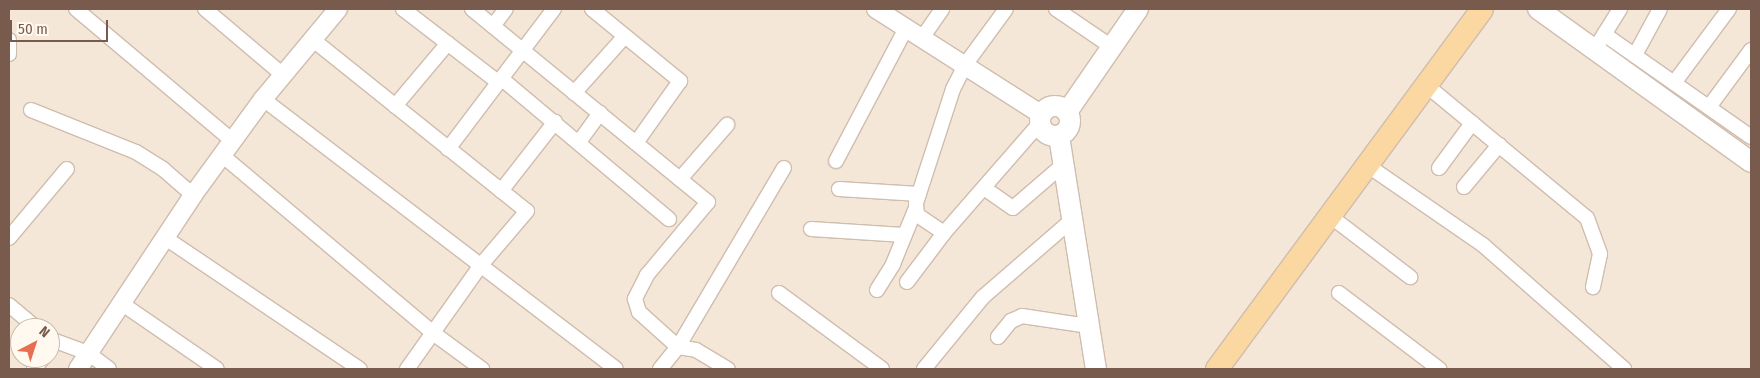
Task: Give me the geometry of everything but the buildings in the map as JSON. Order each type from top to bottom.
[{"type":"main road","points":[[1059,136],[1069,126],[1067,112],[1138,9]]},
{"type":"main road","points":[[1217,369],[1426,85],[1486,9]]},
{"type":"main road","points":[[1538,9],[1599,42],[1751,162]]},
{"type":"main road","points":[[1059,136],[1049,135],[1040,119],[1054,106],[1067,112]]},
{"type":"main road","points":[[1059,136],[1096,369]]},
{"type":"street","points":[[76,9],[232,140]]},
{"type":"street","points":[[205,9],[283,75]]},
{"type":"street","points":[[78,369],[164,237],[223,156],[232,140],[263,99],[338,9]]},
{"type":"street","points":[[403,9],[555,122],[669,219]]},
{"type":"street","points":[[472,9],[708,202],[647,275],[635,299],[639,312],[678,348],[696,350],[728,369]]},
{"type":"street","points":[[493,26],[506,9]]},
{"type":"street","points":[[448,149],[524,52],[554,9]]},
{"type":"street","points":[[593,9],[680,81],[636,143]]},
{"type":"street","points":[[876,9],[966,65],[1040,119],[984,188],[944,233],[907,282]]},
{"type":"street","points":[[922,38],[942,9]]},
{"type":"street","points":[[877,290],[915,210],[949,99],[966,65],[1006,9]]},
{"type":"street","points":[[1056,9],[1112,47]]},
{"type":"street","points":[[1620,9],[1599,42],[1634,55],[1708,107],[1749,130]]},
{"type":"street","points":[[1634,55],[1660,9]]},
{"type":"street","points":[[1674,83],[1729,9]]},
{"type":"street","points":[[836,161],[906,28]]},
{"type":"street","points":[[574,94],[625,36]]},
{"type":"street","points":[[312,39],[526,212],[481,265],[407,369]]},
{"type":"street","points":[[9,40],[9,54]]},
{"type":"street","points":[[395,106],[448,44]]},
{"type":"street","points":[[1708,107],[1751,50]]},
{"type":"street","points":[[1426,85],[1587,218],[1598,240],[1600,254],[1593,287]]},
{"type":"street","points":[[263,99],[616,369]]},
{"type":"street","points":[[31,110],[136,152],[163,169],[193,196]]},
{"type":"street","points":[[579,142],[600,114]]},
{"type":"street","points":[[501,191],[555,122]]},
{"type":"street","points":[[1439,168],[1472,123]]},
{"type":"street","points":[[680,179],[727,125]]},
{"type":"street","points":[[1464,187],[1499,145]]},
{"type":"street","points":[[223,156],[433,333],[482,369]]},
{"type":"street","points":[[984,188],[1013,208],[1064,164]]},
{"type":"street","points":[[1368,165],[1483,245],[1624,369]]},
{"type":"street","points":[[660,369],[678,348],[784,168]]},
{"type":"street","points":[[9,238],[67,169]]},
{"type":"street","points":[[839,189],[919,194]]},
{"type":"street","points":[[915,210],[917,215],[944,233]]},
{"type":"street","points":[[1330,216],[1410,277]]},
{"type":"street","points":[[924,369],[983,296],[1072,220]]},
{"type":"street","points":[[811,229],[904,235]]},
{"type":"street","points":[[164,237],[360,369]]},
{"type":"street","points":[[780,293],[882,369]]},
{"type":"street","points":[[1339,293],[1438,369]]},
{"type":"street","points":[[121,303],[217,369]]},
{"type":"street","points":[[9,305],[24,318]]},
{"type":"street","points":[[998,337],[1011,321],[1022,316],[1089,326]]},
{"type":"street","points":[[60,346],[88,353],[108,369]]},
{"type":"shaded area","points":[[9,9],[1751,9],[1751,369],[9,369]]}]
